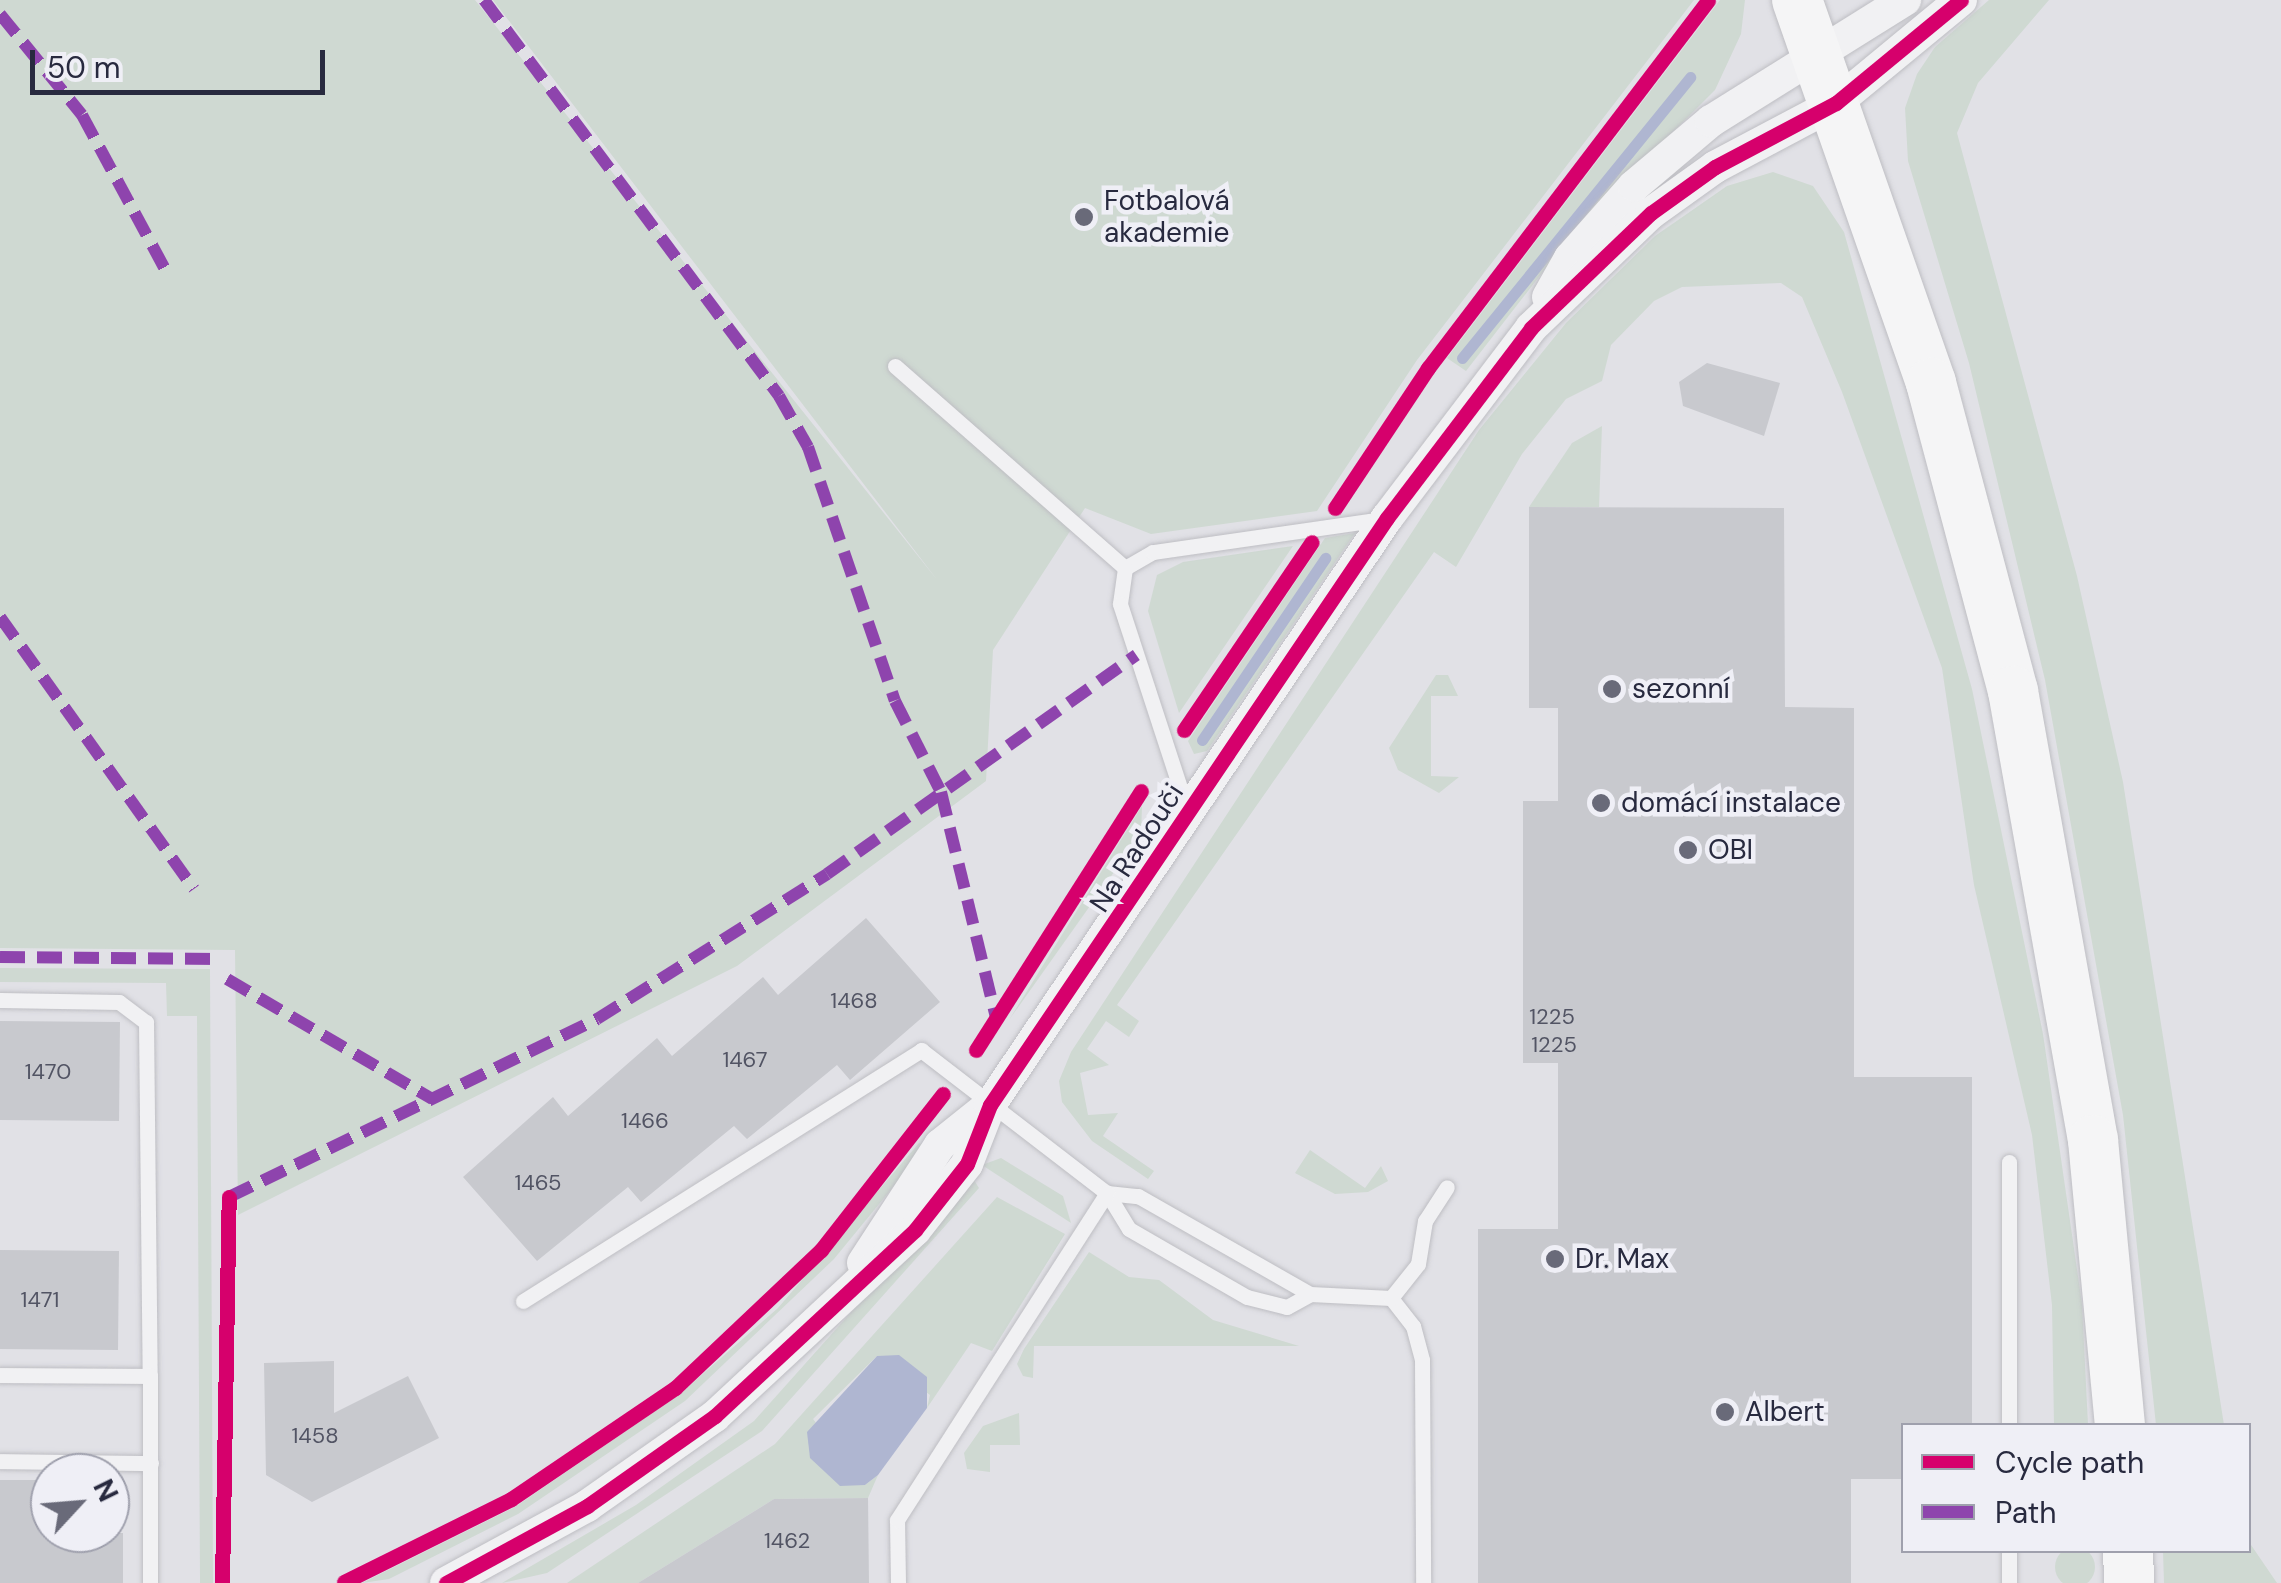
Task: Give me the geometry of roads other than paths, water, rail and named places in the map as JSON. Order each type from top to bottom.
[{"type":"main road","points":[[1797,0],[1936,402],[2028,764],[2093,1140],[2120,1423]]},
{"type":"main road","points":[[2128,1553],[2129,1583]]},
{"type":"street","points":[[1531,328],[1570,258],[1634,186],[1711,122],[1817,51],[1905,0]]},
{"type":"street","name":"Na Radouči","points":[[446,1583],[645,1468],[773,1368],[847,1291],[940,1145],[990,1105],[1386,518],[1531,328],[1651,213],[1715,167],[1836,104],[1961,0]]},
{"type":"lane","points":[[895,366],[1125,568]]},
{"type":"lane","points":[[1125,568],[1152,552],[1386,518]]},
{"type":"lane","points":[[1125,568],[1120,604],[1189,815]]},
{"type":"lane","points":[[0,1000],[119,1002],[146,1022],[150,1583]]},
{"type":"lane","points":[[523,1302],[922,1050],[1107,1193],[1130,1229],[1247,1297],[1286,1307],[1310,1294]]},
{"type":"lane","points":[[2009,1162],[2009,1423]]},
{"type":"lane","points":[[1392,1298],[1418,1264],[1425,1220],[1446,1188]]},
{"type":"lane","points":[[1107,1193],[1138,1196],[1310,1294],[1392,1298]]},
{"type":"lane","points":[[898,1583],[897,1520],[1107,1193]]},
{"type":"lane","points":[[1392,1298],[1413,1326],[1422,1360],[1423,1583]]},
{"type":"lane","points":[[0,1375],[150,1376]]},
{"type":"lane","points":[[0,1462],[151,1463]]},
{"type":"lane","points":[[2009,1553],[2009,1583]]},
{"type":"water","points":[[899,1355],[927,1377],[927,1408],[878,1475],[865,1485],[840,1486],[810,1458],[807,1432],[877,1356]]},
{"type":"waterway","points":[[1462,358],[1690,77]]},
{"type":"waterway","points":[[1202,740],[1325,558]]},
{"type":"place","name":"Fotbalová akademie","points":[[1084,217]]},
{"type":"place","name":"sezonní","points":[[1612,689]]},
{"type":"place","name":"domácí instalace","points":[[1601,803]]},
{"type":"place","name":"OBI","points":[[1688,850]]},
{"type":"place","name":"Dr. Max","points":[[1555,1259]]},
{"type":"place","name":"Albert","points":[[1725,1412]]}]
